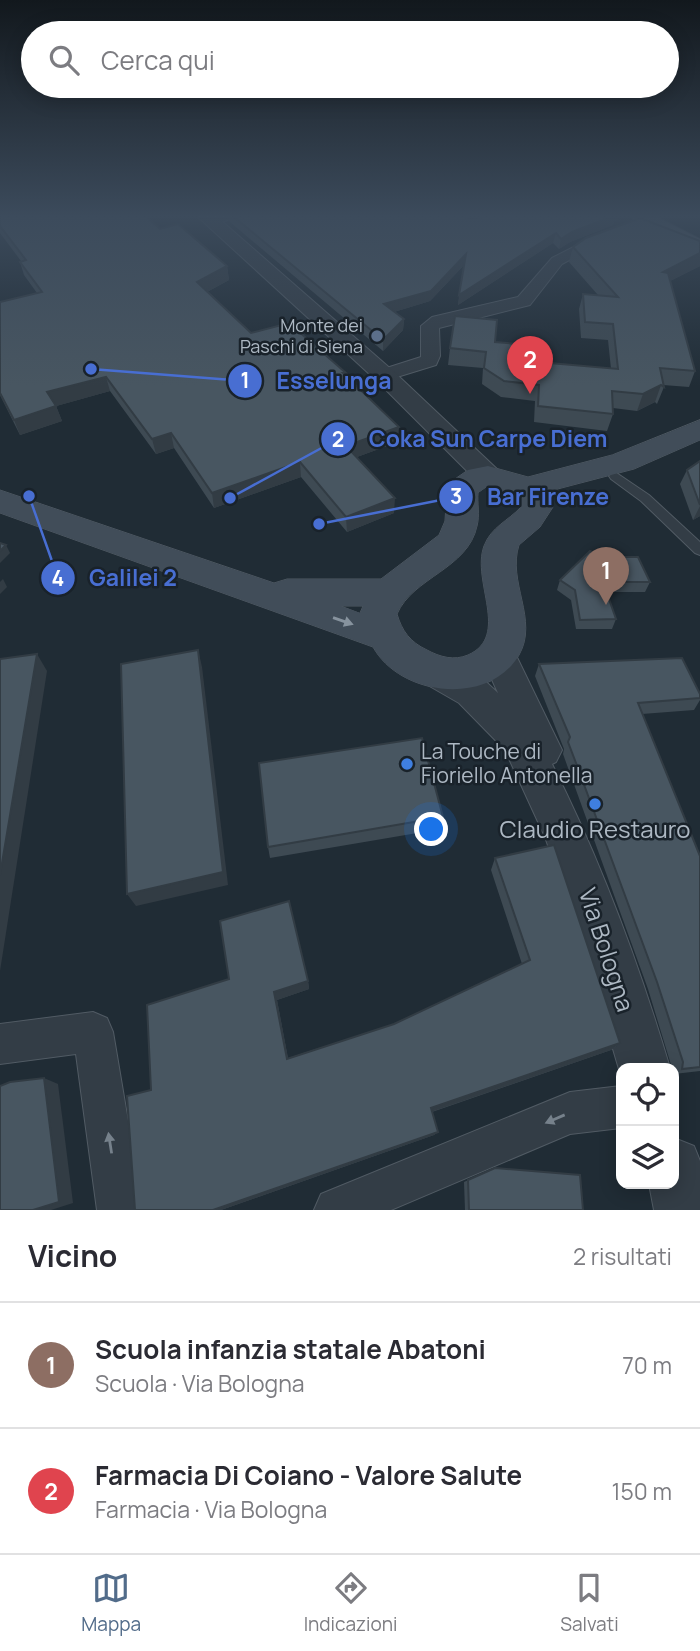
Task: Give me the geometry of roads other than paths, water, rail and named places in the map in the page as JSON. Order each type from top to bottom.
[{"type":"main road","points":[[527,503],[505,479],[475,482],[461,528],[452,544],[436,560],[387,593],[378,614],[384,636],[390,646],[439,674],[454,675],[485,666],[499,655],[509,626],[498,566],[502,541],[511,532],[527,503],[700,429]]},
{"type":"main road","points":[[527,503],[594,490],[650,451]]},
{"type":"main road","points":[[0,501],[384,636]]},
{"type":"main road","points":[[255,591],[387,593]]},
{"type":"street","points":[[275,273],[427,419],[475,482]]},
{"type":"street","points":[[384,375],[429,361],[430,327],[438,321],[523,301],[548,273]]},
{"type":"street","points":[[499,655],[547,760],[565,833]]},
{"type":"street","points":[[439,674],[472,692],[519,738],[565,833]]},
{"type":"street","name":"Via Bologna","points":[[565,833],[600,927],[642,1063]]},
{"type":"street","points":[[0,1044],[93,1032],[120,1210]]},
{"type":"street","points":[[337,1210],[570,1113],[616,1108]]},
{"type":"street","points":[[679,1189],[683,1210]]},
{"type":"lane","points":[[615,476],[645,498],[700,550]]},
{"type":"place","name":"Monte dei Paschi di Siena","points":[[377,336]]},
{"type":"place","name":"Esselunga","points":[[91,369]]},
{"type":"place","name":"Farmacia Di Coiano - Valore Salute","points":[[530,394]]},
{"type":"place","name":"Galilei 2","points":[[29,496]]},
{"type":"place","name":"Coka Sun Carpe Diem","points":[[230,498]]},
{"type":"place","name":"Bar Firenze","points":[[319,524]]},
{"type":"place","name":"Scuola infanzia statale Abatoni","points":[[606,605]]},
{"type":"place","name":"La Touche di Fioriello Antonella","points":[[407,764]]},
{"type":"place","name":"Claudio Restauro","points":[[595,804]]}]
